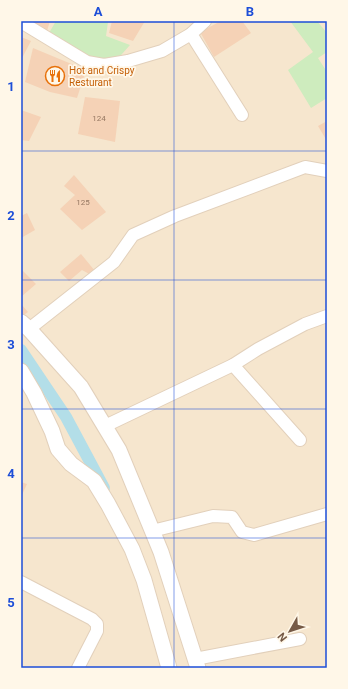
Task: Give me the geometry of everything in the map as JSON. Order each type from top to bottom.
[{"type":"street","points":[[21,22],[87,62],[104,65],[128,61],[162,51],[191,34],[205,21]]},
{"type":"street","points":[[191,34],[242,115]]},
{"type":"street","points":[[300,639],[196,663],[161,552],[119,450],[81,387],[25,325],[114,262],[133,235],[175,216],[305,168],[327,171]]},
{"type":"street","points":[[105,426],[233,365],[258,349],[305,324],[327,316]]},
{"type":"street","points":[[233,365],[300,440]]},
{"type":"street","points":[[21,370],[52,430],[58,449],[70,464],[94,481],[132,549],[144,580],[170,668]]},
{"type":"street","points":[[152,531],[213,516],[232,517],[242,532],[254,535],[327,514]]},
{"type":"street","points":[[21,582],[92,619],[97,624],[97,631],[78,668]]},
{"type":"shaded area","points":[[21,21],[327,21],[327,668],[21,668]]},
{"type":"green space","points":[[56,21],[106,21],[108,22],[106,36],[130,45],[105,73],[49,33]]},
{"type":"green space","points":[[290,21],[317,21],[327,33],[327,52],[318,58],[327,72],[327,98],[311,108],[288,70],[313,52]]},
{"type":"building","points":[[30,21],[50,21],[47,31]]},
{"type":"building","points":[[112,21],[145,21],[133,41],[109,33]]},
{"type":"building","points":[[221,21],[242,21],[251,33],[214,57],[200,32]]},
{"type":"building","points":[[21,37],[31,41],[21,60]]},
{"type":"building","name":"Hot and Crispy Resturant","points":[[33,48],[86,70],[77,98],[50,92],[25,82]]},
{"type":"building","points":[[85,97],[120,101],[115,142],[78,134]]},
{"type":"building","points":[[21,110],[41,117],[29,141],[21,140]]},
{"type":"building","points":[[327,121],[327,141],[318,126]]},
{"type":"building","points":[[74,175],[106,212],[82,230],[60,209],[75,195],[64,186]]},
{"type":"building","points":[[27,213],[35,230],[21,238],[21,216]]},
{"type":"building","points":[[81,254],[95,271],[91,275],[82,270],[69,281],[60,272]]},
{"type":"building","points":[[21,269],[36,284],[21,297]]},
{"type":"building","points":[[21,304],[28,312],[21,317]]},
{"type":"building","points":[[21,482],[27,484],[21,497]]},
{"type":"waterway","points":[[21,350],[66,417],[104,488]]},
{"type":"place","name":"Hot and Crispy Resturant","points":[[55,76]]}]
